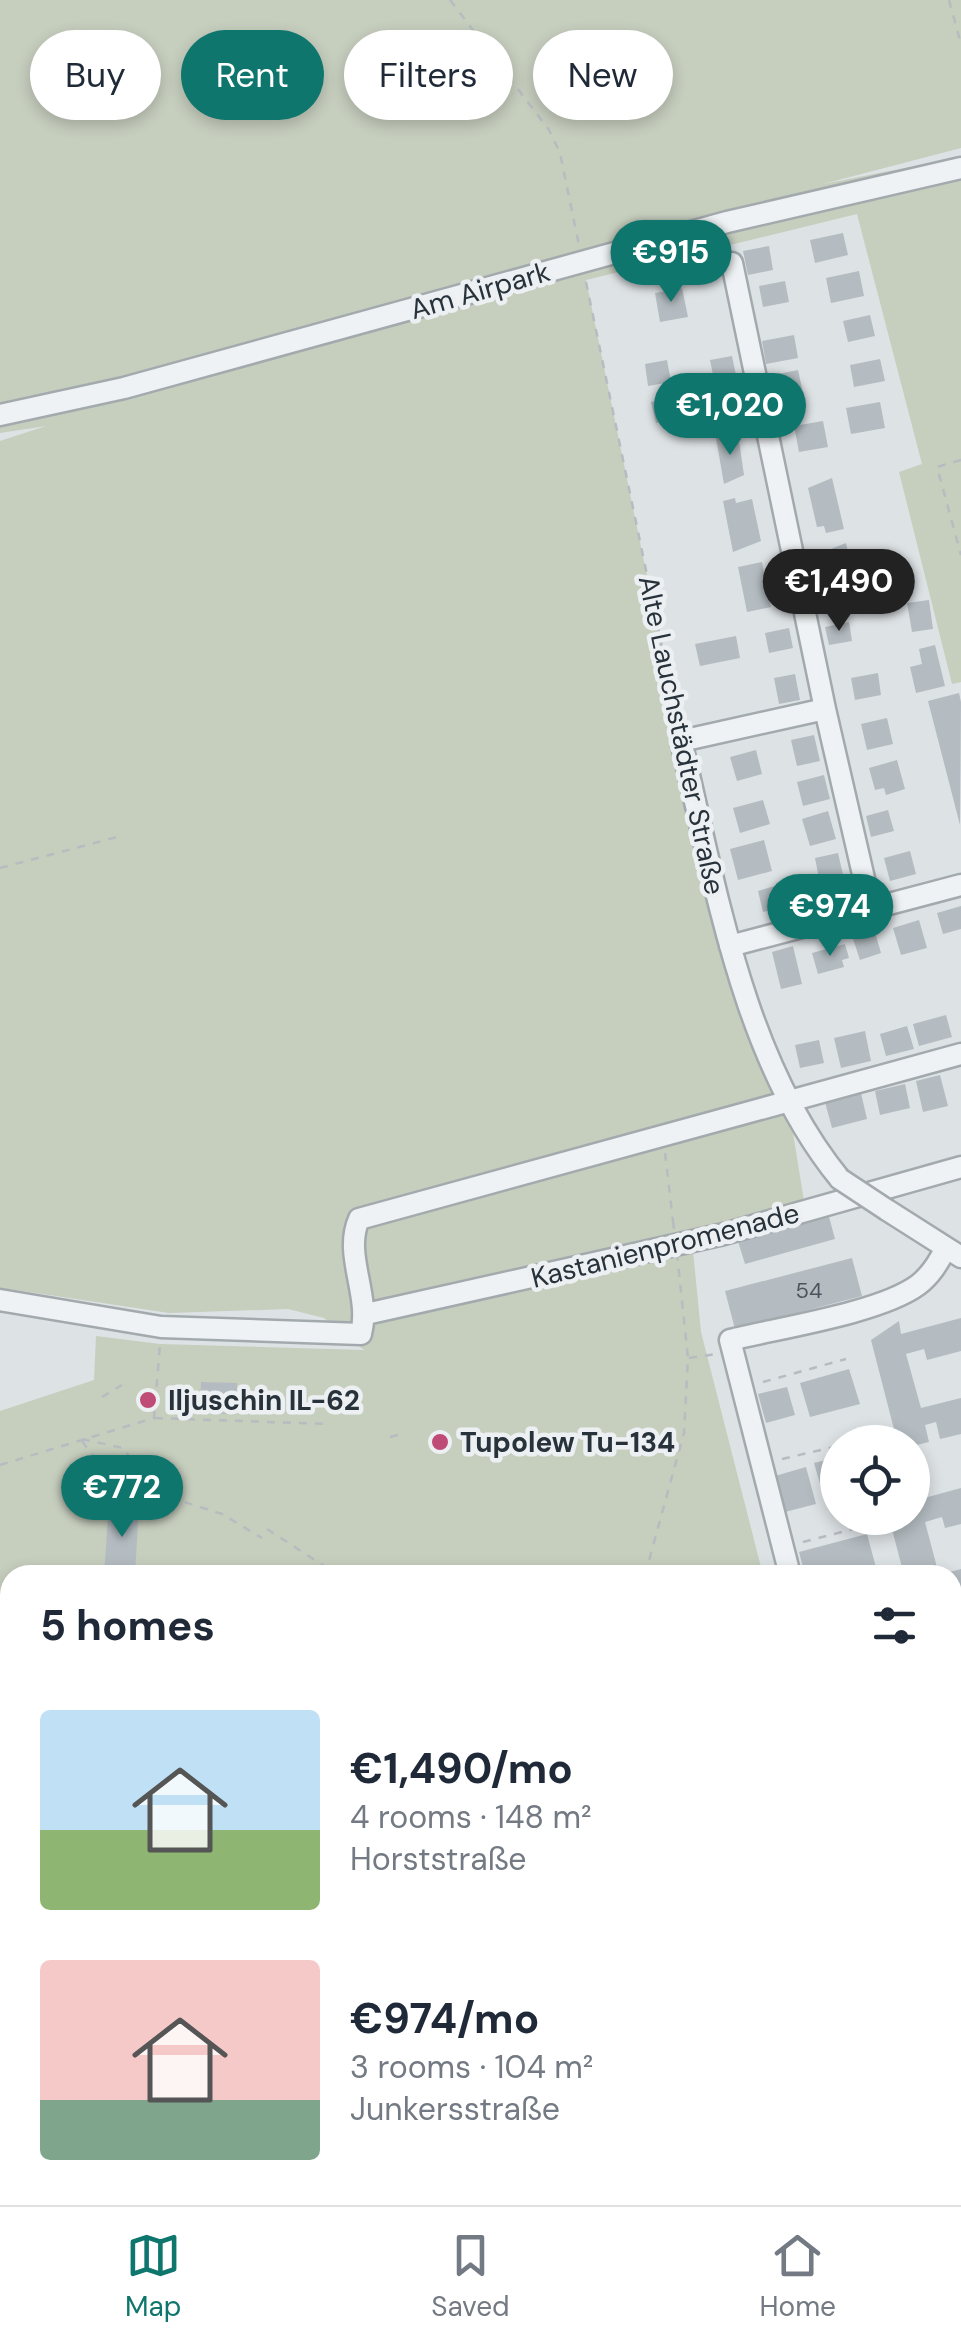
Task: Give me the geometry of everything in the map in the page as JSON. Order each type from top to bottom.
[{"type":"street","name":"Am Airpark","points":[[0,415],[124,388],[820,199],[961,168]]},
{"type":"street","points":[[732,263],[870,909]]},
{"type":"street","points":[[681,740],[825,708]]},
{"type":"street","name":"Alte Lauchstädter Straße","points":[[681,740],[730,946],[788,1102],[806,1138],[840,1179],[953,1253],[915,1288],[848,1311],[730,1340],[732,1352]]},
{"type":"street","points":[[730,946],[961,885]]},
{"type":"street","points":[[366,1314],[352,1236],[360,1219],[961,1054]]},
{"type":"street","name":"Kastanienpromenade","points":[[162,1327],[361,1334],[366,1314],[724,1234],[961,1166]]},
{"type":"street","points":[[0,1300],[162,1327]]},
{"type":"street","points":[[732,1352],[787,1565]]},
{"type":"path","name":"Alte Lauchstädter Straße","points":[[450,0],[550,130],[560,154],[681,740]]},
{"type":"path","points":[[949,0],[961,44]]},
{"type":"path","points":[[961,460],[937,467],[961,556]]},
{"type":"path","points":[[0,868],[120,836]]},
{"type":"path","points":[[648,1565],[684,1433],[688,1358],[663,1136]]},
{"type":"path","points":[[154,1418],[162,1327]]},
{"type":"path","points":[[688,1358],[732,1352]]},
{"type":"path","points":[[742,1388],[846,1359]]},
{"type":"path","points":[[102,1397],[122,1385]]},
{"type":"path","points":[[0,1465],[154,1418],[328,1424]]},
{"type":"path","points":[[390,1438],[398,1435]]},
{"type":"path","points":[[82,1439],[120,1492],[122,1504]]},
{"type":"path","points":[[82,1439],[123,1448],[156,1493],[222,1514],[262,1538]]},
{"type":"path","points":[[761,1464],[820,1450]]},
{"type":"path","points":[[268,1529],[323,1565]]},
{"type":"path","points":[[782,1548],[831,1535]]},
{"type":"green space","points":[[0,0],[961,0],[961,148],[823,184],[961,157],[961,682],[952,684],[899,472],[922,464],[857,214],[586,280],[681,741],[730,946],[788,1102],[804,1201],[691,1231],[701,1332],[760,1565],[0,1565],[0,1411],[94,1380],[96,1336],[160,1344],[364,1350],[324,1318],[288,1309],[169,1313],[9,1289],[0,1294],[0,441],[46,426],[0,433]]},
{"type":"building","points":[[843,233],[848,255],[815,263],[810,240]]},
{"type":"building","points":[[769,246],[773,270],[748,275],[743,251]]},
{"type":"building","points":[[859,271],[864,296],[831,303],[826,278]]},
{"type":"building","points":[[785,281],[789,302],[763,307],[759,286]]},
{"type":"building","points":[[682,288],[688,317],[660,322],[655,293]]},
{"type":"building","points":[[870,315],[875,336],[848,342],[843,321]]},
{"type":"building","points":[[794,335],[798,358],[766,364],[762,341]]},
{"type":"building","points":[[732,356],[737,380],[715,385],[710,360]]},
{"type":"building","points":[[880,359],[885,381],[854,387],[850,365]]},
{"type":"building","points":[[667,360],[671,382],[648,386],[645,364]]},
{"type":"building","points":[[798,370],[803,393],[777,398],[773,375]]},
{"type":"building","points":[[677,396],[681,418],[656,423],[651,402]]},
{"type":"building","points":[[880,402],[885,428],[851,434],[846,408]]},
{"type":"building","points":[[823,421],[828,447],[799,452],[794,426]]},
{"type":"building","points":[[738,434],[744,475],[724,484],[716,438]]},
{"type":"building","points":[[832,478],[844,529],[826,533],[824,526],[817,527],[808,488]]},
{"type":"building","points":[[735,498],[736,503],[752,499],[761,541],[733,552],[723,501]]},
{"type":"building","points":[[846,543],[857,594],[839,598],[837,591],[830,593],[821,553]]},
{"type":"building","points":[[762,562],[771,607],[747,612],[738,567]]},
{"type":"building","points":[[929,600],[933,629],[912,632],[907,603]]},
{"type":"building","points":[[849,622],[852,641],[829,645],[825,627]]},
{"type":"building","points":[[789,628],[793,648],[769,653],[765,633]]},
{"type":"building","points":[[736,636],[740,658],[700,666],[695,644]]},
{"type":"building","points":[[935,645],[945,686],[916,693],[910,667],[922,664],[919,649]]},
{"type":"building","points":[[878,673],[881,695],[855,700],[851,678]]},
{"type":"building","points":[[795,674],[800,700],[779,704],[774,678]]},
{"type":"building","points":[[959,693],[961,702],[960,825],[928,701]]},
{"type":"building","points":[[887,718],[893,744],[867,750],[861,724]]},
{"type":"building","points":[[814,735],[820,761],[797,766],[791,740]]},
{"type":"building","points":[[756,750],[762,774],[737,781],[730,757]]},
{"type":"building","points":[[897,760],[905,789],[886,795],[884,788],[875,790],[869,768]]},
{"type":"building","points":[[824,775],[830,799],[803,806],[797,782]]},
{"type":"building","points":[[763,800],[770,824],[740,833],[733,808]]},
{"type":"building","points":[[888,810],[894,831],[871,837],[866,816]]},
{"type":"building","points":[[828,811],[836,839],[810,846],[802,819]]},
{"type":"building","points":[[764,840],[772,871],[738,880],[730,849]]},
{"type":"building","points":[[910,851],[916,874],[890,881],[884,858]]},
{"type":"building","points":[[838,853],[844,879],[820,884],[815,858]]},
{"type":"building","points":[[778,885],[784,907],[763,912],[758,891]]},
{"type":"building","points":[[961,906],[961,929],[943,934],[937,913]]},
{"type":"building","points":[[919,920],[927,948],[901,955],[893,928]]},
{"type":"building","points":[[875,932],[881,953],[860,960],[853,939]]},
{"type":"building","points":[[845,944],[849,958],[842,960],[844,967],[818,974],[812,953]]},
{"type":"building","points":[[793,946],[802,984],[781,989],[772,952]]},
{"type":"building","points":[[946,1015],[952,1037],[919,1046],[913,1024]]},
{"type":"building","points":[[907,1026],[914,1049],[886,1056],[880,1034]]},
{"type":"building","points":[[865,1031],[871,1061],[841,1068],[834,1038]]},
{"type":"building","points":[[819,1040],[824,1063],[800,1068],[795,1045]]},
{"type":"building","points":[[940,1075],[948,1106],[923,1112],[916,1081]]},
{"type":"building","points":[[905,1084],[910,1108],[880,1115],[875,1091]]},
{"type":"building","points":[[861,1093],[867,1119],[832,1128],[825,1102]]},
{"type":"building","points":[[828,1213],[835,1239],[745,1264],[737,1238]]},
{"type":"building","points":[[852,1258],[862,1296],[735,1329],[725,1291]]},
{"type":"building","points":[[961,1318],[961,1351],[927,1360],[924,1349],[906,1354],[921,1408],[961,1398],[961,1434],[940,1439],[936,1422],[893,1425],[871,1340],[899,1321],[901,1334]]},
{"type":"building","points":[[849,1369],[860,1404],[810,1417],[800,1383]]},
{"type":"building","points":[[201,1382],[237,1383],[236,1414],[200,1413]]},
{"type":"building","points":[[787,1387],[795,1415],[766,1423],[758,1394]]},
{"type":"building","points":[[820,1462],[820,1484],[814,1463]]},
{"type":"building","points":[[806,1467],[816,1504],[785,1512],[775,1476]]},
{"type":"building","points":[[961,1488],[961,1524],[945,1528],[942,1517],[930,1521],[930,1496]]},
{"type":"building","points":[[109,1503],[139,1505],[136,1565],[105,1565]]},
{"type":"building","points":[[867,1535],[875,1565],[802,1565],[799,1552]]},
{"type":"building","points":[[893,1535],[928,1535],[936,1565],[901,1565]]},
{"type":"place","name":"Iljuschin IL-62","points":[[148,1400]]},
{"type":"place","name":"Tupolew Tu-134","points":[[440,1442]]}]
